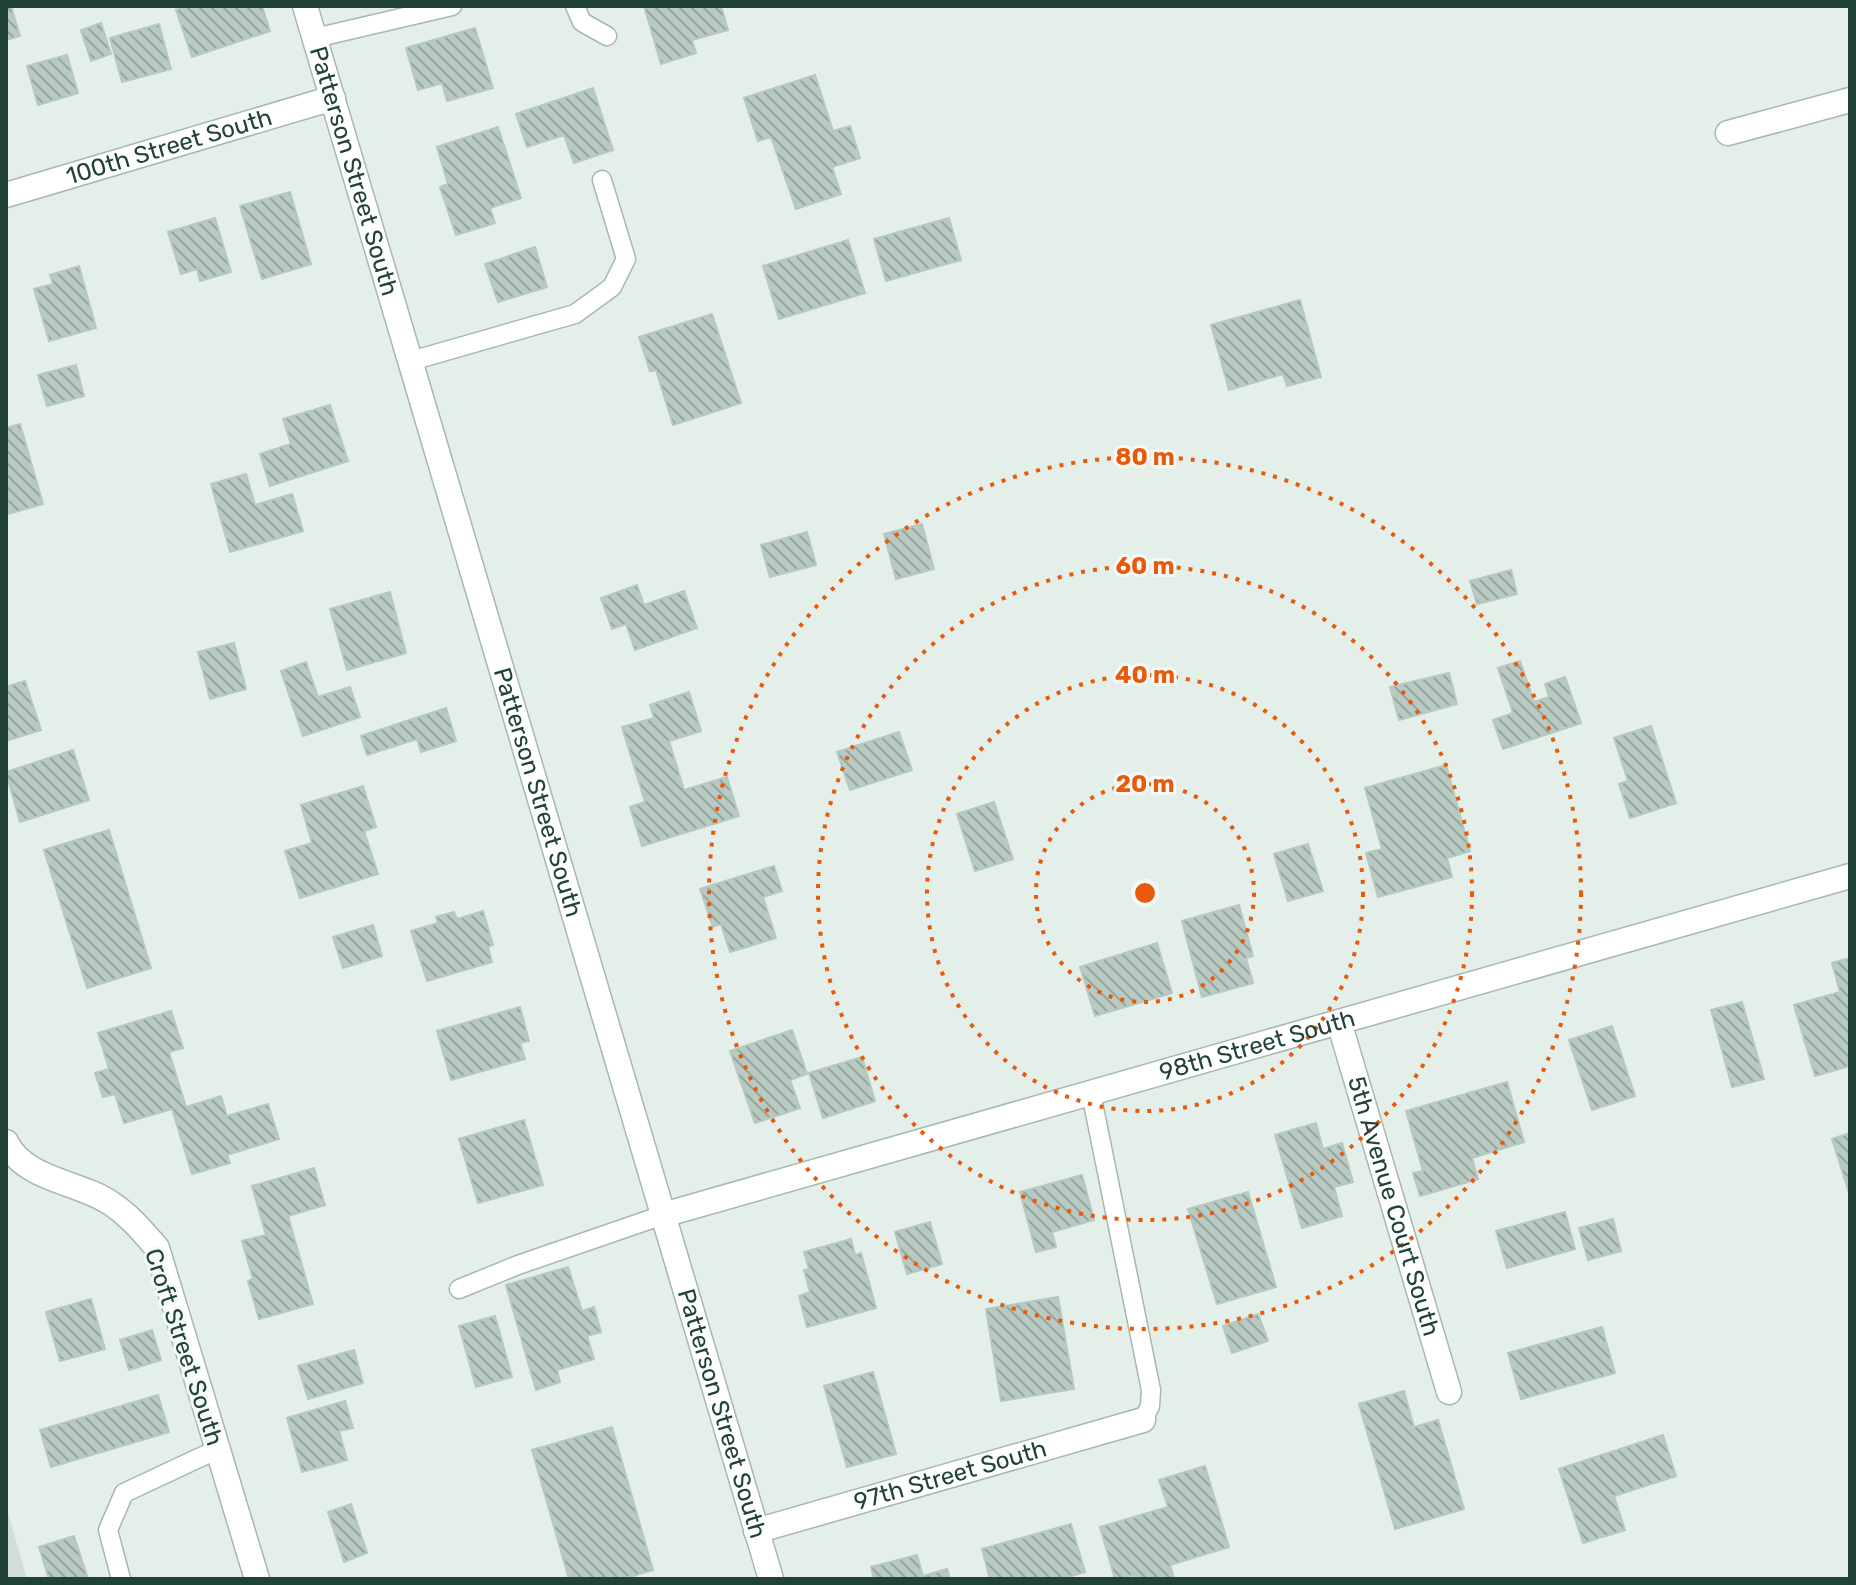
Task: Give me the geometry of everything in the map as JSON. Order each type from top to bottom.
[{"type":"street","name":"Patterson Street South","points":[[305,6],[771,1579]]},
{"type":"street","name":"100th Street South","points":[[6,195],[333,98]]},
{"type":"street","points":[[1728,133],[1850,100]]},
{"type":"street","name":"98th Street South","points":[[663,1215],[1850,876]]},
{"type":"street","name":"5th Avenue Court South","points":[[1339,1022],[1449,1392]]},
{"type":"street","name":"Croft Street South","points":[[6,1142],[11,1153],[25,1166],[110,1202],[132,1219],[157,1248],[257,1579]]},
{"type":"street","name":"97th Street South","points":[[756,1531],[1143,1420]]},
{"type":"lane","points":[[315,38],[452,6]]},
{"type":"lane","points":[[575,6],[582,22],[607,36]]},
{"type":"lane","points":[[411,361],[575,314],[612,287],[626,259],[602,180]]},
{"type":"lane","points":[[1091,1093],[1151,1390],[1150,1406],[1143,1420]]},
{"type":"lane","points":[[459,1289],[518,1265],[663,1215]]},
{"type":"lane","points":[[121,1579],[108,1530],[124,1493],[218,1449]]},
{"type":"shaded area","points":[[6,1506],[27,1579],[6,1579]]},
{"type":"building","points":[[6,6],[11,6],[20,36],[6,40]]},
{"type":"building","points":[[188,6],[262,6],[270,31],[192,57],[176,10]]},
{"type":"building","points":[[644,6],[721,6],[728,30],[692,40],[696,53],[661,64]]},
{"type":"building","points":[[101,23],[111,54],[91,61],[81,30]]},
{"type":"building","points":[[159,24],[171,69],[122,82],[110,38]]},
{"type":"building","points":[[475,28],[493,88],[447,101],[442,83],[418,90],[406,48]]},
{"type":"building","points":[[67,55],[78,93],[38,105],[27,66]]},
{"type":"building","points":[[815,75],[833,131],[850,126],[860,158],[832,167],[841,194],[796,209],[771,137],[758,141],[744,98]]},
{"type":"building","points":[[593,88],[613,150],[574,163],[564,135],[527,147],[516,114]]},
{"type":"building","points":[[498,127],[521,198],[490,208],[495,223],[456,235],[440,187],[448,184],[437,147]]},
{"type":"building","points":[[290,192],[311,264],[262,279],[240,206]]},
{"type":"building","points":[[215,218],[231,272],[200,281],[197,269],[181,274],[168,232]]},
{"type":"building","points":[[949,218],[961,260],[886,281],[874,239]]},
{"type":"building","points":[[848,240],[865,293],[779,319],[763,266]]},
{"type":"building","points":[[535,247],[547,287],[498,302],[485,264]]},
{"type":"building","points":[[79,266],[96,328],[49,341],[34,289],[53,284],[50,275]]},
{"type":"building","points":[[1300,300],[1321,377],[1287,386],[1283,374],[1229,390],[1211,325]]},
{"type":"building","points":[[712,314],[741,403],[673,425],[656,370],[650,371],[639,337]]},
{"type":"building","points":[[76,365],[84,396],[47,406],[38,375]]},
{"type":"building","points":[[330,405],[348,461],[270,486],[260,454],[291,444],[283,419]]},
{"type":"building","points":[[20,424],[43,504],[8,514],[6,428]]},
{"type":"building","points":[[246,474],[255,505],[292,494],[303,531],[230,552],[211,484]]},
{"type":"building","points":[[922,524],[934,569],[896,579],[884,534]]},
{"type":"building","points":[[807,532],[816,565],[770,577],[761,545]]},
{"type":"building","points":[[1511,570],[1517,594],[1477,604],[1470,581]]},
{"type":"building","points":[[637,585],[644,605],[684,591],[697,628],[635,650],[626,624],[612,629],[601,598]]},
{"type":"building","points":[[390,592],[406,653],[347,670],[330,609]]},
{"type":"building","points":[[234,643],[246,689],[210,699],[198,652]]},
{"type":"building","points":[[1520,661],[1534,702],[1549,697],[1545,684],[1565,677],[1581,723],[1503,749],[1493,720],[1513,713],[1498,668]]},
{"type":"building","points":[[306,662],[318,697],[350,687],[360,717],[303,736],[281,671]]},
{"type":"building","points":[[1449,673],[1457,704],[1399,720],[1390,687]]},
{"type":"building","points":[[25,681],[41,730],[6,741],[6,687]]},
{"type":"building","points":[[689,692],[701,731],[669,741],[684,790],[727,777],[739,816],[642,846],[630,807],[645,802],[622,727],[654,718],[650,705]]},
{"type":"building","points":[[446,708],[456,741],[421,752],[417,739],[367,755],[361,736]]},
{"type":"building","points":[[1651,726],[1676,803],[1630,818],[1619,784],[1628,781],[1614,738]]},
{"type":"building","points":[[899,732],[912,770],[850,790],[837,752]]},
{"type":"building","points":[[73,750],[89,800],[20,822],[6,772]]},
{"type":"building","points":[[1446,765],[1470,851],[1447,858],[1452,877],[1378,897],[1366,853],[1382,849],[1365,788]]},
{"type":"building","points":[[363,786],[376,827],[364,831],[378,874],[300,898],[285,851],[312,843],[301,805]]},
{"type":"building","points":[[994,802],[1013,859],[975,871],[957,814]]},
{"type":"building","points":[[109,830],[151,968],[87,988],[44,850]]},
{"type":"building","points":[[1308,844],[1323,891],[1288,901],[1274,854]]},
{"type":"building","points":[[774,866],[782,891],[763,897],[776,938],[730,952],[721,924],[713,927],[700,889]]},
{"type":"building","points":[[1239,905],[1253,956],[1246,958],[1253,983],[1202,997],[1182,921]]},
{"type":"building","points":[[483,911],[493,945],[488,947],[492,962],[427,981],[411,931],[438,923],[436,917],[454,912],[457,919]]},
{"type":"building","points":[[373,925],[382,956],[343,968],[333,937]]},
{"type":"building","points":[[1157,943],[1172,993],[1095,1016],[1080,967]]},
{"type":"building","points":[[1850,958],[1850,1066],[1815,1076],[1794,1005],[1840,992],[1832,963]]},
{"type":"building","points":[[1742,1002],[1764,1079],[1732,1087],[1711,1010]]},
{"type":"building","points":[[520,1007],[529,1041],[520,1043],[525,1059],[451,1080],[437,1031]]},
{"type":"building","points":[[171,1011],[183,1048],[169,1052],[186,1107],[221,1096],[227,1116],[268,1104],[279,1139],[227,1155],[230,1163],[192,1174],[172,1109],[124,1123],[115,1094],[103,1097],[95,1073],[109,1069],[98,1033]]},
{"type":"building","points":[[1612,1026],[1635,1096],[1592,1110],[1569,1040]]},
{"type":"building","points":[[792,1030],[807,1074],[790,1080],[800,1108],[755,1123],[730,1051]]},
{"type":"building","points":[[862,1057],[875,1101],[823,1118],[809,1073]]},
{"type":"building","points":[[1507,1082],[1524,1142],[1472,1158],[1478,1179],[1420,1196],[1413,1173],[1423,1171],[1406,1111]]},
{"type":"building","points":[[524,1120],[543,1185],[478,1203],[459,1139]]},
{"type":"building","points":[[1316,1123],[1323,1149],[1342,1143],[1353,1182],[1334,1187],[1342,1216],[1302,1228],[1275,1135]]},
{"type":"building","points":[[1850,1133],[1850,1196],[1832,1139]]},
{"type":"building","points":[[314,1168],[325,1205],[288,1216],[313,1304],[259,1319],[248,1281],[253,1279],[242,1241],[266,1235],[252,1186]]},
{"type":"building","points":[[1082,1175],[1094,1220],[1052,1232],[1056,1247],[1036,1252],[1020,1192]]},
{"type":"building","points":[[1248,1192],[1276,1287],[1217,1304],[1188,1209]]},
{"type":"building","points":[[1565,1212],[1575,1249],[1507,1268],[1496,1231]]},
{"type":"building","points":[[1613,1219],[1621,1251],[1588,1260],[1579,1228]]},
{"type":"building","points":[[930,1222],[942,1264],[907,1274],[895,1232]]},
{"type":"building","points":[[851,1239],[855,1255],[861,1253],[876,1308],[807,1327],[799,1296],[810,1292],[804,1270],[809,1269],[804,1252]]},
{"type":"building","points":[[568,1267],[582,1311],[594,1307],[601,1332],[587,1336],[594,1359],[557,1370],[560,1382],[536,1390],[506,1285]]},
{"type":"building","points":[[1058,1297],[1074,1389],[1001,1401],[986,1309]]},
{"type":"building","points":[[91,1299],[105,1349],[60,1361],[46,1312]]},
{"type":"building","points":[[1258,1314],[1268,1341],[1232,1353],[1223,1326]]},
{"type":"building","points":[[495,1316],[512,1377],[476,1387],[459,1326]]},
{"type":"building","points":[[1602,1327],[1615,1373],[1521,1399],[1508,1353]]},
{"type":"building","points":[[152,1330],[161,1360],[129,1370],[120,1340]]},
{"type":"building","points":[[354,1350],[363,1383],[308,1399],[298,1366]]},
{"type":"building","points":[[873,1372],[896,1454],[847,1467],[824,1386]]},
{"type":"building","points":[[1404,1391],[1414,1427],[1438,1420],[1464,1509],[1395,1529],[1359,1404]]},
{"type":"building","points":[[158,1395],[169,1432],[51,1467],[40,1430]]},
{"type":"building","points":[[345,1401],[353,1428],[339,1431],[347,1460],[302,1472],[287,1418]]},
{"type":"building","points":[[612,1427],[653,1570],[623,1579],[569,1579],[532,1450]]},
{"type":"building","points":[[1663,1435],[1676,1476],[1614,1496],[1625,1530],[1583,1543],[1559,1469]]},
{"type":"building","points":[[1205,1466],[1229,1547],[1170,1565],[1174,1579],[1136,1579],[1135,1575],[1115,1579],[1100,1527],[1168,1507],[1159,1480]]},
{"type":"building","points":[[351,1504],[367,1553],[344,1562],[328,1512]]},
{"type":"building","points":[[1071,1524],[1085,1572],[1062,1579],[990,1579],[982,1549]]},
{"type":"building","points":[[74,1536],[88,1579],[49,1579],[39,1547]]},
{"type":"building","points":[[917,1555],[923,1576],[947,1569],[950,1579],[874,1579],[871,1567]]}]
